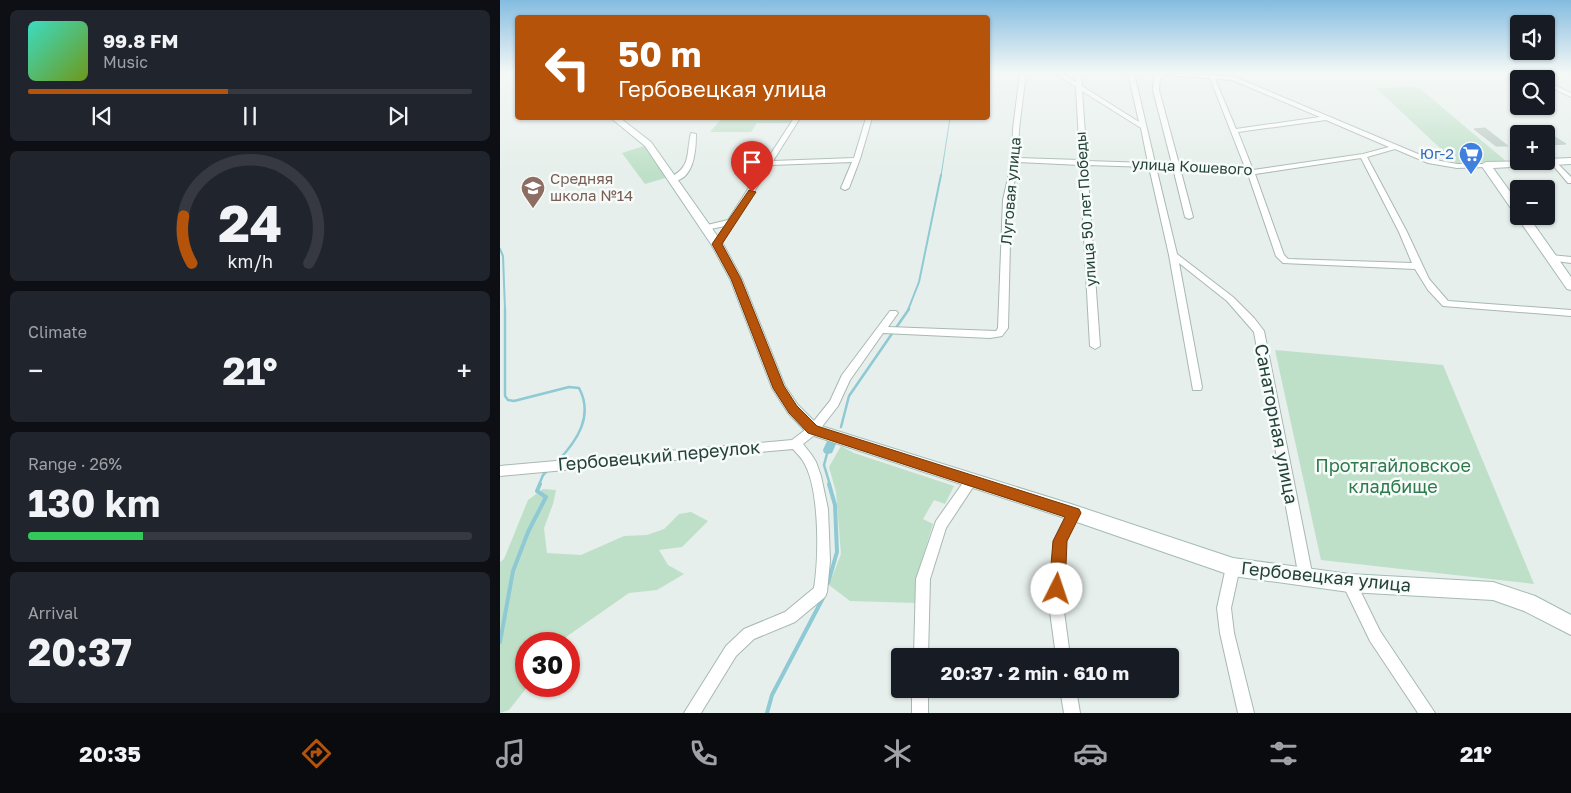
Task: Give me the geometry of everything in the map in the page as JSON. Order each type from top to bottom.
[{"type":"street","name":"Луговая улица","points":[[890,331],[999,334],[1003,328],[1008,200],[1015,160],[1019,106]]},
{"type":"street","name":"улица 50 лет Победы","points":[[1080,106],[1082,164],[1095,346]]},
{"type":"street","points":[[1109,106],[1143,128]]},
{"type":"street","points":[[1138,106],[1173,254],[1197,387]]},
{"type":"street","points":[[1160,106],[1189,217]]},
{"type":"street","points":[[1225,106],[1280,256],[1286,261],[1417,266]]},
{"type":"street","points":[[1299,106],[1428,161],[1457,166],[1510,164]]},
{"type":"street","points":[[1234,131],[1327,118]]},
{"type":"street","name":"Гербовецкая улица","points":[[618,120],[648,144],[717,244],[736,279],[779,388],[793,409],[813,430],[1074,513],[1233,567],[1306,578],[1349,582],[1493,591],[1528,603],[1571,625]]},
{"type":"street","points":[[717,244],[796,120]]},
{"type":"street","points":[[845,188],[857,159],[869,120]]},
{"type":"street","points":[[674,180],[681,176],[689,165],[693,150],[693,134]]},
{"type":"street","name":"улица Кошевого","points":[[1015,160],[1175,166],[1250,172],[1363,156],[1397,148]]},
{"type":"street","points":[[1363,156],[1379,191],[1402,231],[1417,266],[1434,294],[1446,304],[1571,313]]},
{"type":"street","points":[[770,163],[847,161],[857,159]]},
{"type":"street","points":[[1555,162],[1571,161]]},
{"type":"street","points":[[1555,164],[1571,181]]},
{"type":"street","points":[[1486,165],[1510,199]]},
{"type":"street","points":[[706,228],[731,222]]},
{"type":"street","points":[[1528,225],[1571,286]]},
{"type":"street","name":"Санаторная улица","points":[[1173,254],[1250,318],[1259,331],[1306,578]]},
{"type":"street","points":[[1551,258],[1571,260]]},
{"type":"street","points":[[692,713],[731,651],[749,634],[790,617],[820,592],[824,557],[819,498],[810,460],[795,444],[813,430],[834,403],[846,378],[890,331],[893,313]]},
{"type":"street","name":"Гербовецкий переулок","points":[[500,471],[795,444]]},
{"type":"street","points":[[921,648],[923,579],[940,525],[971,481]]},
{"type":"street","points":[[1062,648],[1056,604],[1060,541],[1074,513]]},
{"type":"street","points":[[1233,567],[1224,608],[1231,651],[1246,713]]},
{"type":"street","points":[[1349,582],[1375,636],[1427,713]]},
{"type":"street","points":[[920,698],[920,713]]},
{"type":"street","points":[[1070,698],[1072,713]]},
{"type":"green space","points":[[1395,106],[1441,106],[1507,162],[1456,163]]},
{"type":"green space","points":[[720,120],[792,120],[790,123],[757,123],[751,132],[710,132]]},
{"type":"green space","points":[[644,146],[669,177],[645,184],[622,153]]},
{"type":"green space","name":"Протягайловское кладбище","points":[[1275,350],[1443,365],[1534,584],[1321,560]]},
{"type":"green space","points":[[841,446],[854,453],[954,486],[945,504],[934,500],[923,519],[933,524],[917,575],[916,603],[850,601],[829,585],[841,554],[836,492],[829,467]]},
{"type":"green space","points":[[543,489],[556,490],[544,528],[547,553],[581,555],[624,536],[647,535],[664,529],[679,514],[691,512],[708,521],[682,547],[659,550],[668,565],[684,574],[657,590],[629,593],[573,632],[515,632],[515,697],[519,697],[509,710],[500,713],[500,562],[504,559],[528,500]]},
{"type":"building","points":[[1485,128],[1508,146],[1496,146],[1474,129]]},
{"type":"building","points":[[1555,137],[1566,144],[1555,145]]},
{"type":"waterway","points":[[941,176],[950,120]]},
{"type":"waterway","points":[[908,310],[919,282],[941,175]]},
{"type":"waterway","points":[[500,249],[503,256],[505,310]]},
{"type":"waterway","points":[[841,427],[849,396],[909,309]]},
{"type":"waterway","points":[[505,310],[505,396],[508,400],[514,401],[569,387],[579,388],[583,398],[585,408],[581,428],[571,446],[557,462]]},
{"type":"waterway","points":[[828,450],[831,444]]},
{"type":"waterway","points":[[828,450],[824,465],[830,485]]},
{"type":"waterway","points":[[539,485],[543,475],[549,469]]},
{"type":"waterway","points":[[500,642],[513,571],[528,532],[546,497],[537,491],[540,484]]},
{"type":"waterway","points":[[828,583],[837,552],[835,505],[829,484]]},
{"type":"waterway","points":[[767,713],[772,695],[823,598]]},
{"type":"place","name":"Юг-2","points":[[1471,175]]},
{"type":"place","name":"Средняя школа №14","points":[[533,209]]},
{"type":"route","points":[[752,192],[717,244],[736,279],[779,388],[793,409],[813,430],[1074,513],[1060,541],[1057,589]]}]
